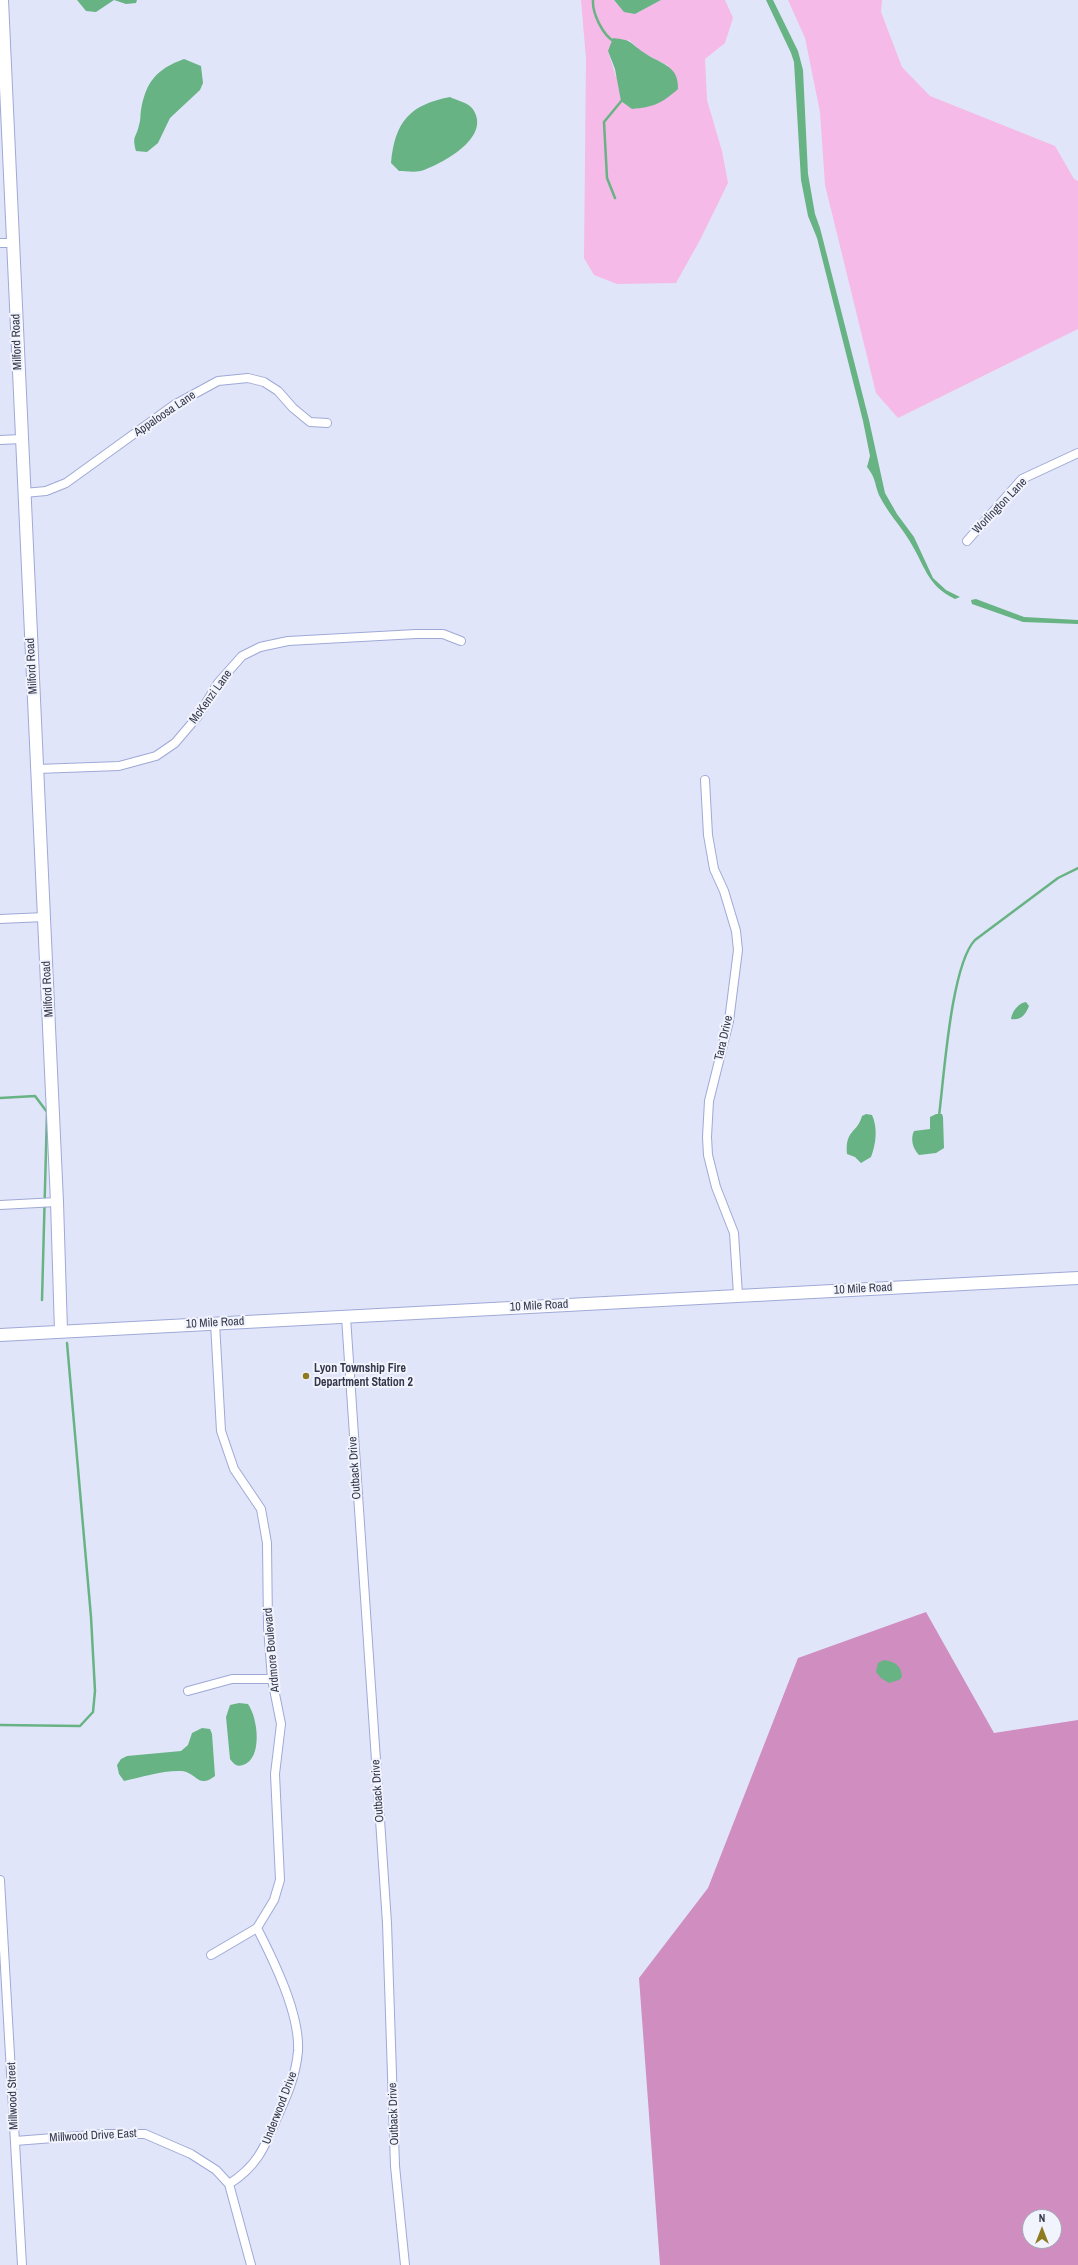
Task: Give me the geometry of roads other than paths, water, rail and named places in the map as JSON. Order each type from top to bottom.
[{"type":"street","name":"Milford Road","points":[[2,0],[45,917],[62,1331]]},
{"type":"street","points":[[0,243],[13,243]]},
{"type":"street","name":"Appaloosa Lane","points":[[24,493],[46,491],[66,483],[174,405],[218,381],[248,378],[264,382],[278,391],[293,408],[310,422],[327,423]]},
{"type":"street","points":[[0,440],[22,439]]},
{"type":"street","name":"Worlington Lane","points":[[967,541],[1022,479],[1078,453]]},
{"type":"street","name":"McKenzi Lane","points":[[37,769],[119,766],[156,756],[175,743],[198,716],[218,683],[242,656],[260,647],[288,640],[416,634],[443,634],[461,641]]},
{"type":"street","name":"Tara Drive","points":[[704,780],[708,835],[714,868],[724,891],[736,931],[738,950],[729,1021],[709,1100],[707,1140],[716,1187],[734,1233],[738,1296]]},
{"type":"street","points":[[0,919],[45,917]]},
{"type":"street","points":[[0,1205],[57,1202]]},
{"type":"street","name":"10 Mile Road","points":[[0,1335],[1078,1278]]},
{"type":"street","name":"Outback Drive","points":[[346,1317],[387,1923],[395,2166],[405,2265]]},
{"type":"street","name":"Ardmore Boulevard","points":[[212,1955],[257,1928],[274,1900],[280,1880],[275,1774],[281,1724],[272,1679],[268,1627],[267,1543],[261,1509],[234,1469],[221,1431],[215,1323]]},
{"type":"street","points":[[188,1691],[232,1679],[272,1679]]},
{"type":"street","name":"Millwood Street","points":[[0,1880],[22,2265]]},
{"type":"street","name":"Underwood Drive","points":[[229,2184],[245,2174],[262,2153],[295,2074],[298,2050],[296,2023],[275,1963],[257,1928]]},
{"type":"street","name":"Millwood Drive East","points":[[15,2141],[104,2134],[145,2134],[191,2154],[216,2170],[229,2184]]},
{"type":"street","points":[[229,2184],[252,2265]]},
{"type":"waterway","points":[[593,0],[594,11],[599,24],[606,35],[615,42]]},
{"type":"waterway","points":[[615,198],[607,178],[604,122],[623,99]]},
{"type":"waterway","points":[[939,1116],[946,1050],[954,996],[967,953],[975,940],[1058,878],[1078,868]]},
{"type":"waterway","points":[[0,1098],[35,1096],[47,1112],[42,1300]]},
{"type":"waterway","points":[[0,1725],[80,1726],[93,1712],[95,1691],[91,1617],[67,1343]]},
{"type":"place","name":"Lyon Township Fire Department Station 2","points":[[306,1376]]}]
